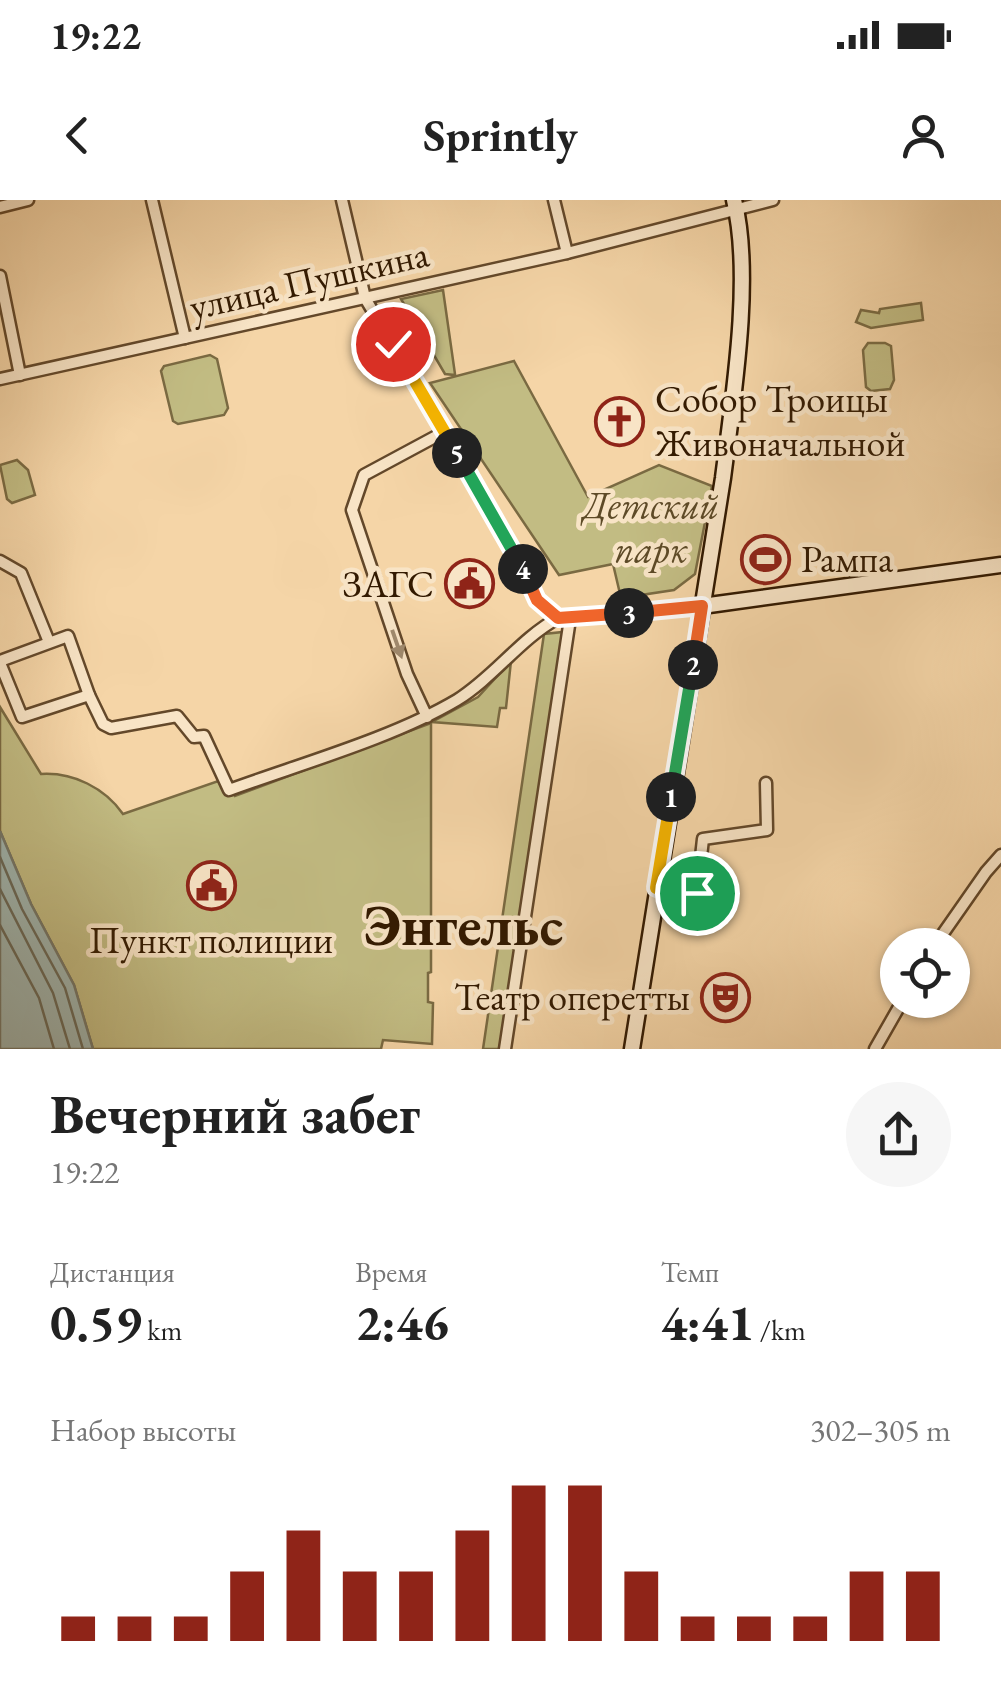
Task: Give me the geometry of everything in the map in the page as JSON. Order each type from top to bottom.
[{"type":"main road","points":[[632,1049],[734,390],[741,235],[735,204]]},
{"type":"main road","points":[[702,606],[1001,565]]},
{"type":"street","points":[[0,208],[28,200]]},
{"type":"street","points":[[152,200],[185,338]]},
{"type":"street","points":[[342,200],[366,298],[513,548],[537,600],[564,618]]},
{"type":"street","points":[[554,200],[567,254]]},
{"type":"street","points":[[735,204],[773,200]]},
{"type":"street","name":"улица Пушкина","points":[[0,379],[567,254],[735,204]]},
{"type":"street","points":[[0,276],[20,374]]},
{"type":"street","points":[[426,717],[407,674],[352,510],[364,475],[444,432]]},
{"type":"street","points":[[0,560],[20,573],[49,642]]},
{"type":"street","points":[[89,695],[22,718],[0,662],[68,636],[104,724],[111,728],[177,716],[190,734],[204,736],[229,790],[426,717],[462,697],[541,627],[564,618],[702,606]]},
{"type":"street","points":[[505,1049],[564,618]]},
{"type":"street","points":[[656,888],[697,893],[704,840],[766,830],[766,783]]},
{"type":"street","points":[[947,928],[1001,855]]},
{"type":"street","points":[[875,1049],[893,1018]]},
{"type":"green space","points":[[443,290],[455,375],[445,374],[401,299]]},
{"type":"green space","points":[[921,303],[923,320],[871,328],[856,322],[861,310],[879,313],[880,309]]},
{"type":"green space","points":[[868,343],[891,346],[894,380],[890,389],[871,391],[866,387],[863,350]]},
{"type":"green space","points":[[210,355],[217,359],[228,408],[224,415],[178,424],[173,421],[161,371],[164,366]]},
{"type":"green space","name":"Детский парк","points":[[514,361],[588,497],[659,465],[712,486],[695,574],[674,590],[621,598],[613,564],[559,575],[430,383]]},
{"type":"green space","points":[[17,460],[28,470],[35,495],[12,503],[7,499],[0,465]]},
{"type":"green space","points":[[563,632],[502,1049],[483,1049],[544,634]]},
{"type":"green space","points":[[511,661],[506,708],[500,708],[497,727],[432,722],[478,697]]},
{"type":"green space","points":[[0,707],[41,774],[65,776],[87,784],[107,796],[123,814],[227,778],[235,796],[431,723],[428,1002],[433,1003],[432,1044],[383,1040],[381,1049],[93,1049],[74,985],[31,904],[0,831]]},
{"type":"water","points":[[0,831],[31,904],[74,985],[93,1049],[0,1049]]},
{"type":"place","name":"Собор Троицы Живоначальной","points":[[620,421]]},
{"type":"place","name":"Рампа","points":[[766,559]]},
{"type":"place","name":"ЗАГС","points":[[469,584]]},
{"type":"place","name":"Пункт полиции","points":[[211,886]]},
{"type":"place","name":"Театр оперетты","points":[[725,997]]},
{"type":"district","name":"Энгельс","points":[[463,925]]},
{"type":"route","points":[[393,344],[513,548],[537,600],[547,611],[570,619],[702,606],[656,888],[697,893]]}]
